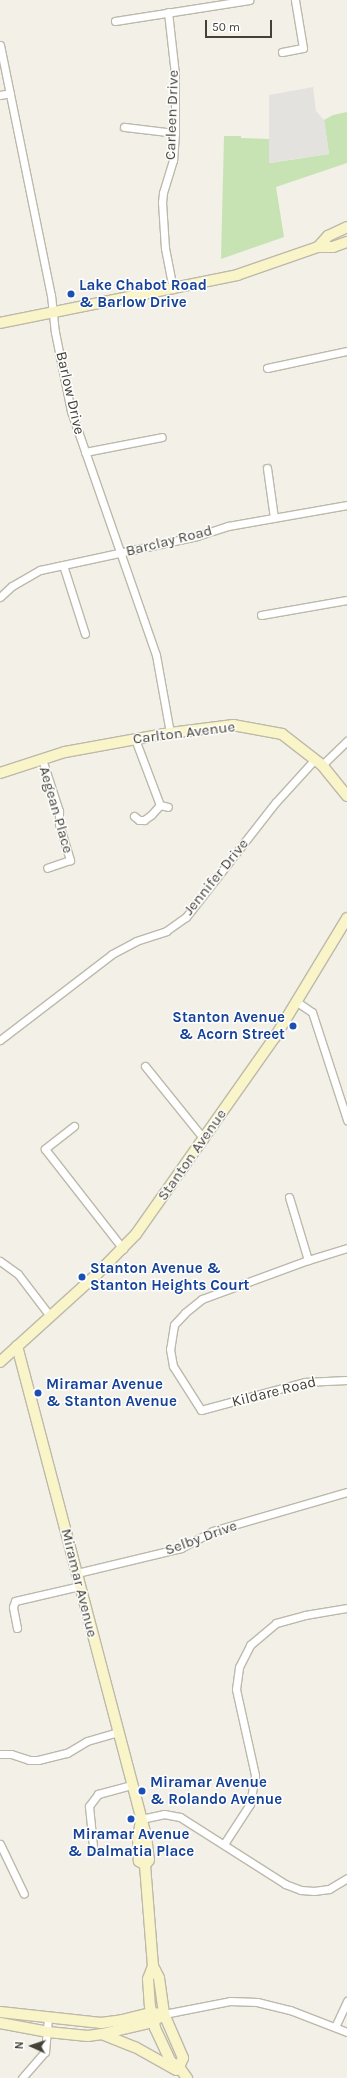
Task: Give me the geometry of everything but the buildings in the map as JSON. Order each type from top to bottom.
[{"type":"street","points":[[115,21],[249,0]]},
{"type":"street","points":[[282,52],[303,48],[295,0]]},
{"type":"street","name":"Carleen Drive","points":[[168,12],[175,74],[174,133],[173,160],[163,193],[162,202],[165,248],[173,289]]},
{"type":"street","name":"Barlow Drive","points":[[0,45],[71,411],[156,655],[170,733]]},
{"type":"street","points":[[0,96],[10,93]]},
{"type":"street","points":[[124,127],[174,133]]},
{"type":"street","points":[[318,247],[328,236],[347,227]]},
{"type":"street","points":[[0,323],[237,275],[318,247],[333,247],[347,242]]},
{"type":"street","points":[[266,368],[347,352]]},
{"type":"street","points":[[85,452],[162,437]]},
{"type":"street","points":[[267,468],[274,518]]},
{"type":"street","name":"Barclay Road","points":[[0,597],[12,586],[40,570],[197,536],[228,526],[347,505]]},
{"type":"street","points":[[63,565],[85,634]]},
{"type":"street","points":[[261,615],[347,600]]},
{"type":"street","name":"Carlton Avenue","points":[[0,773],[65,752],[170,733],[234,725],[282,734],[318,762],[347,796]]},
{"type":"street","points":[[135,739],[160,805]]},
{"type":"street","name":"Jennifer Drive","points":[[0,1040],[112,954],[136,941],[166,931],[186,917],[284,792],[318,762],[347,741]]},
{"type":"street","name":"Aegean Place","points":[[42,759],[59,811],[59,824],[70,860],[48,868]]},
{"type":"street","points":[[160,805],[168,807]]},
{"type":"street","points":[[134,816],[138,820],[144,820],[151,816],[160,805]]},
{"type":"street","name":"Stanton Avenue","points":[[0,1362],[123,1249],[140,1229],[275,1037],[347,918]]},
{"type":"street","points":[[297,1002],[312,1012],[347,1120]]},
{"type":"street","points":[[145,1066],[204,1139]]},
{"type":"street","points":[[74,1126],[45,1148],[123,1249]]},
{"type":"street","points":[[289,1197],[308,1260],[347,1248]]},
{"type":"street","name":"Kildare Road","points":[[308,1260],[202,1299],[184,1313],[174,1325],[170,1349],[173,1366],[201,1410],[306,1382],[347,1380]]},
{"type":"street","points":[[0,1261],[18,1274],[50,1316]]},
{"type":"street","name":"Miramar Avenue","points":[[17,1346],[146,1836],[149,1860],[144,1865],[152,1966],[148,1979],[152,2018],[171,2062],[184,2073]]},
{"type":"street","name":"Selby Drive","points":[[77,1573],[181,1548],[212,1531],[347,1492]]},
{"type":"street","points":[[17,1628],[13,1607],[15,1601],[80,1586]]},
{"type":"street","points":[[224,1844],[250,1804],[255,1775],[236,1689],[239,1667],[250,1645],[276,1623],[305,1615],[347,1608]]},
{"type":"street","points":[[0,1754],[11,1754],[29,1760],[38,1760],[67,1753],[87,1741],[118,1732]]},
{"type":"street","points":[[93,1846],[89,1806],[98,1794],[132,1785]]},
{"type":"street","points":[[141,1819],[164,1814],[180,1817],[285,1884],[301,1890],[314,1891],[329,1889],[347,1878]]},
{"type":"street","points":[[0,1844],[24,1894]]},
{"type":"street","name":"Miramar Avenue","points":[[152,1966],[159,1978],[164,2014],[182,2058],[184,2073]]},
{"type":"street","points":[[0,2023],[48,2032],[88,2036],[102,2034],[164,2014],[215,2003],[240,2000],[276,2006],[347,2032]]},
{"type":"street","points":[[334,2027],[347,2001]]},
{"type":"street","points":[[0,2012],[101,2023],[152,2018]]},
{"type":"street","points":[[22,2078],[45,2052],[48,2032],[48,2018]]},
{"type":"street","points":[[102,2034],[135,2047],[184,2073]]},
{"type":"green space","points":[[347,112],[347,163],[276,187],[284,237],[221,259],[224,136],[269,139],[270,163],[329,154],[324,120],[333,115]]},
{"type":"shaded area","points":[[313,87],[316,111],[324,120],[329,154],[269,163],[269,95]]},
{"type":"place","name":"Lake Chabot Road & Barlow Drive","points":[[71,294]]},
{"type":"place","name":"Stanton Avenue & Acorn Street","points":[[293,1026]]},
{"type":"place","name":"Stanton Avenue & Stanton Heights Court","points":[[82,1277]]},
{"type":"place","name":"Miramar Avenue & Stanton Avenue","points":[[38,1393]]},
{"type":"place","name":"Miramar Avenue & Rolando Avenue","points":[[142,1791]]},
{"type":"place","name":"Miramar Avenue & Dalmatia Place","points":[[131,1819]]}]
